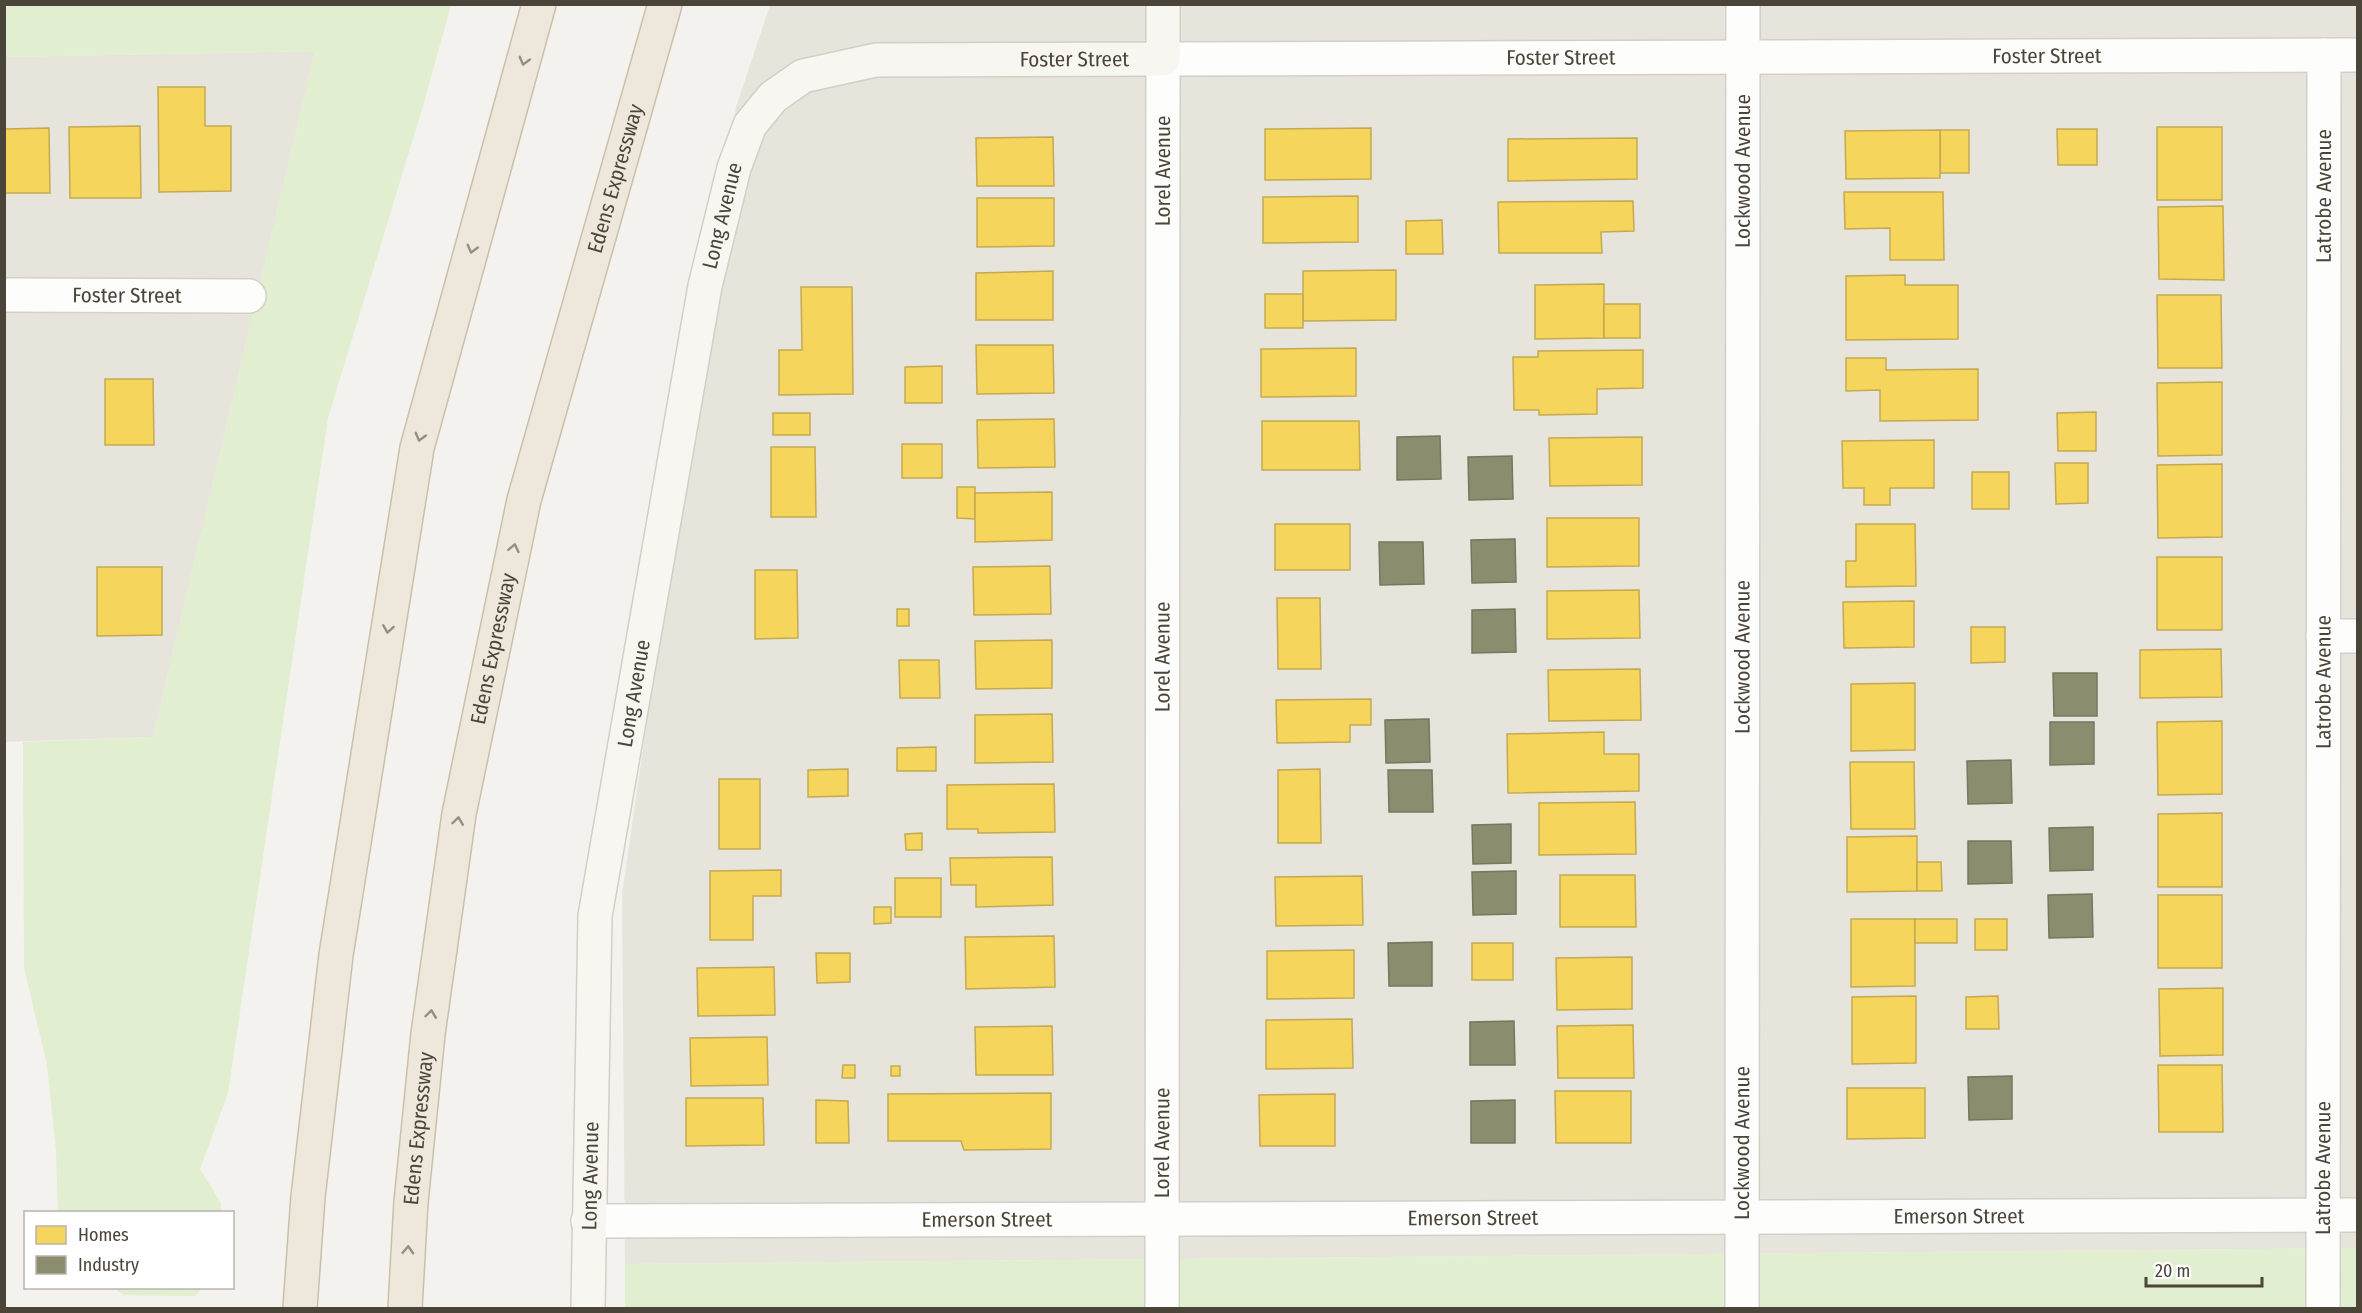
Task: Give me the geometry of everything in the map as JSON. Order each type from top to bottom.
[{"type":"highway","points":[[300,1308],[308,1197],[336,955],[417,448],[539,4]]},
{"type":"highway","name":"Edens Expressway","points":[[405,1308],[411,1202],[428,1034],[459,814],[524,500],[664,4]]},
{"type":"street","name":"Lorel Avenue","points":[[1162,1308],[1163,4]]},
{"type":"street","name":"Lockwood Avenue","points":[[1742,1308],[1743,4]]},
{"type":"street","name":"Foster Street","points":[[773,97],[802,76],[876,60],[1743,55],[2358,55]]},
{"type":"street","name":"Latrobe Avenue","points":[[2323,1308],[2324,55]]},
{"type":"street","name":"Long Avenue","points":[[588,1308],[595,916],[705,286],[734,168],[750,125],[773,97]]},
{"type":"street","name":"Foster Street","points":[[4,296],[249,296]]},
{"type":"street","points":[[2323,636],[2358,636]]},
{"type":"street","name":"Emerson Street","points":[[588,1221],[2358,1215]]},
{"type":"shaded area","points":[[770,5],[2357,5],[2357,1248],[625,1264],[622,894],[736,107]]},
{"type":"shaded area","points":[[315,51],[153,737],[5,742],[4,57]]},
{"type":"green space","points":[[4,5],[451,5],[423,106],[328,418],[228,1093],[200,1169],[221,1203],[221,1211],[58,1211],[56,1151],[47,1065],[24,968],[23,742],[153,737],[315,51],[5,57]]},
{"type":"green space","points":[[2358,1248],[2357,1308],[625,1308],[625,1264]]},
{"type":"green space","points":[[115,1289],[202,1289],[195,1296],[124,1295]]},
{"type":"building: Homes","points":[[158,87],[205,87],[205,126],[231,126],[231,191],[159,192]]},
{"type":"building: Homes","points":[[140,126],[141,198],[70,198],[69,127]]},
{"type":"building: Homes","points":[[2157,127],[2222,127],[2222,200],[2157,200]]},
{"type":"building: Homes","points":[[49,128],[50,193],[4,193],[4,129]]},
{"type":"building: Homes","points":[[1371,128],[1371,179],[1265,180],[1265,129]]},
{"type":"building: Homes","points":[[2057,129],[2097,129],[2097,165],[2058,165]]},
{"type":"building: Homes","points":[[1940,130],[1969,130],[1969,173],[1940,173]]},
{"type":"building: Homes","points":[[1940,130],[1940,178],[1846,179],[1845,131]]},
{"type":"building: Homes","points":[[1053,137],[1054,186],[977,186],[976,138]]},
{"type":"building: Homes","points":[[1637,138],[1637,179],[1508,181],[1508,139]]},
{"type":"building: Homes","points":[[1844,192],[1943,192],[1944,260],[1890,260],[1890,228],[1845,229]]},
{"type":"building: Homes","points":[[1358,196],[1358,242],[1263,243],[1263,197]]},
{"type":"building: Homes","points":[[977,198],[1054,198],[1054,246],[977,247]]},
{"type":"building: Homes","points":[[1633,201],[1634,231],[1601,232],[1602,253],[1499,253],[1498,202]]},
{"type":"building: Homes","points":[[2223,206],[2224,280],[2159,279],[2158,207]]},
{"type":"building: Homes","points":[[1442,220],[1443,254],[1406,254],[1406,221]]},
{"type":"building: Homes","points":[[1396,270],[1396,320],[1303,321],[1303,271]]},
{"type":"building: Homes","points":[[1053,271],[1053,320],[976,320],[976,273]]},
{"type":"building: Homes","points":[[1905,275],[1905,285],[1958,285],[1958,339],[1846,340],[1846,276]]},
{"type":"building: Homes","points":[[1604,284],[1604,338],[1535,339],[1535,285]]},
{"type":"building: Homes","points":[[801,287],[852,287],[853,394],[779,395],[779,350],[802,350]]},
{"type":"building: Homes","points":[[1265,294],[1303,294],[1303,328],[1265,328]]},
{"type":"building: Homes","points":[[2157,295],[2221,295],[2222,368],[2158,368]]},
{"type":"building: Homes","points":[[1604,304],[1640,304],[1640,338],[1604,338]]},
{"type":"building: Homes","points":[[976,345],[1053,345],[1054,393],[977,394]]},
{"type":"building: Homes","points":[[1356,348],[1356,396],[1261,397],[1261,349]]},
{"type":"building: Homes","points":[[1643,350],[1643,388],[1597,389],[1597,414],[1539,415],[1539,410],[1514,410],[1513,357],[1538,357],[1538,351]]},
{"type":"building: Homes","points":[[1846,358],[1886,358],[1886,370],[1978,369],[1978,420],[1880,421],[1880,390],[1846,391]]},
{"type":"building: Homes","points":[[942,366],[942,403],[905,403],[905,367]]},
{"type":"building: Homes","points":[[105,379],[153,379],[154,445],[105,445]]},
{"type":"building: Homes","points":[[2222,382],[2222,455],[2158,456],[2157,383]]},
{"type":"building: Homes","points":[[2096,412],[2096,451],[2058,451],[2057,413]]},
{"type":"building: Homes","points":[[773,413],[810,413],[810,435],[773,435]]},
{"type":"building: Homes","points":[[1054,419],[1055,467],[978,468],[977,420]]},
{"type":"building: Homes","points":[[1262,421],[1359,421],[1360,470],[1262,470]]},
{"type":"building: Homes","points":[[1642,437],[1642,485],[1550,486],[1549,438]]},
{"type":"building: Homes","points":[[1934,440],[1934,488],[1890,488],[1890,505],[1864,505],[1864,488],[1843,488],[1842,441]]},
{"type":"building: Homes","points":[[902,444],[942,444],[942,478],[902,478]]},
{"type":"building: Homes","points":[[771,447],[815,447],[816,517],[771,517]]},
{"type":"building: Homes","points":[[2055,463],[2088,463],[2088,503],[2056,504]]},
{"type":"building: Homes","points":[[2222,464],[2222,537],[2158,538],[2157,465]]},
{"type":"building: Homes","points":[[1972,472],[2009,472],[2009,509],[1972,509]]},
{"type":"building: Homes","points":[[957,487],[975,487],[975,519],[957,518]]},
{"type":"building: Homes","points":[[1052,492],[1052,540],[975,542],[975,493]]},
{"type":"building: Homes","points":[[1547,518],[1639,518],[1639,566],[1547,567]]},
{"type":"building: Homes","points":[[1275,524],[1350,524],[1350,570],[1275,570]]},
{"type":"building: Homes","points":[[1856,524],[1915,524],[1916,586],[1846,587],[1846,561],[1856,561]]},
{"type":"building: Homes","points":[[2157,557],[2222,557],[2222,630],[2157,630]]},
{"type":"building: Homes","points":[[1050,566],[1051,614],[974,615],[973,567]]},
{"type":"building: Homes","points":[[97,567],[162,567],[162,635],[97,636]]},
{"type":"building: Homes","points":[[755,570],[797,570],[798,638],[755,639]]},
{"type":"building: Homes","points":[[1639,590],[1640,638],[1547,639],[1547,591]]},
{"type":"building: Homes","points":[[1277,598],[1320,598],[1321,669],[1278,669]]},
{"type":"building: Homes","points":[[1914,601],[1914,647],[1844,648],[1843,602]]},
{"type":"building: Homes","points":[[897,609],[909,609],[909,626],[897,626]]},
{"type":"building: Homes","points":[[1971,627],[2005,627],[2005,662],[1971,663]]},
{"type":"building: Homes","points":[[1052,640],[1052,688],[976,689],[975,641]]},
{"type":"building: Homes","points":[[2221,649],[2222,697],[2140,698],[2140,650]]},
{"type":"building: Homes","points":[[899,660],[939,660],[940,698],[900,698]]},
{"type":"building: Homes","points":[[1640,669],[1641,720],[1549,721],[1548,670]]},
{"type":"building: Homes","points":[[1915,683],[1915,750],[1851,751],[1851,684]]},
{"type":"building: Homes","points":[[1371,699],[1371,725],[1350,725],[1350,742],[1277,743],[1276,700]]},
{"type":"building: Homes","points":[[1052,714],[1053,762],[975,763],[975,715]]},
{"type":"building: Homes","points":[[2222,721],[2222,794],[2158,795],[2157,722]]},
{"type":"building: Homes","points":[[1604,732],[1604,754],[1639,754],[1639,791],[1508,793],[1507,734]]},
{"type":"building: Homes","points":[[936,747],[936,771],[897,771],[897,748]]},
{"type":"building: Homes","points":[[1850,762],[1914,762],[1915,829],[1851,829]]},
{"type":"building: Homes","points":[[848,769],[848,796],[808,797],[808,770]]},
{"type":"building: Homes","points":[[1320,769],[1321,843],[1278,843],[1278,770]]},
{"type":"building: Homes","points":[[719,779],[760,779],[760,849],[719,849]]},
{"type":"building: Homes","points":[[1054,784],[1055,832],[978,833],[978,829],[947,829],[947,785]]},
{"type":"building: Homes","points":[[1635,802],[1636,854],[1539,855],[1539,803]]},
{"type":"building: Homes","points":[[2222,813],[2222,887],[2158,887],[2158,814]]},
{"type":"building: Homes","points":[[922,833],[922,850],[906,850],[905,834]]},
{"type":"building: Homes","points":[[1917,836],[1917,891],[1847,892],[1847,837]]},
{"type":"building: Homes","points":[[1052,857],[1053,905],[976,907],[976,885],[951,885],[950,858]]},
{"type":"building: Homes","points":[[1917,862],[1941,862],[1942,891],[1917,891]]},
{"type":"building: Homes","points":[[781,870],[781,896],[753,896],[753,940],[710,940],[710,871]]},
{"type":"building: Homes","points":[[1560,875],[1635,875],[1636,927],[1560,927]]},
{"type":"building: Homes","points":[[1362,876],[1363,925],[1276,926],[1275,877]]},
{"type":"building: Homes","points":[[895,878],[941,878],[941,917],[895,917]]},
{"type":"building: Homes","points":[[2158,895],[2222,895],[2222,968],[2158,968]]},
{"type":"building: Homes","points":[[874,907],[891,907],[891,923],[874,924]]},
{"type":"building: Homes","points":[[1851,919],[1915,919],[1915,986],[1851,987]]},
{"type":"building: Homes","points":[[1915,919],[1957,919],[1957,943],[1915,943]]},
{"type":"building: Homes","points":[[1975,919],[2007,919],[2007,950],[1975,950]]},
{"type":"building: Homes","points":[[1054,936],[1055,987],[966,989],[965,937]]},
{"type":"building: Homes","points":[[1472,943],[1513,943],[1513,980],[1472,980]]},
{"type":"building: Homes","points":[[1354,950],[1354,998],[1267,999],[1267,951]]},
{"type":"building: Homes","points":[[816,953],[850,953],[850,982],[817,983]]},
{"type":"building: Homes","points":[[1632,957],[1632,1009],[1557,1010],[1556,958]]},
{"type":"building: Homes","points":[[774,967],[775,1015],[698,1016],[697,968]]},
{"type":"building: Homes","points":[[2223,988],[2223,1055],[2160,1056],[2159,989]]},
{"type":"building: Homes","points":[[1916,996],[1916,1063],[1852,1064],[1852,997]]},
{"type":"building: Homes","points":[[1998,996],[1999,1029],[1966,1029],[1966,997]]},
{"type":"building: Homes","points":[[1352,1019],[1353,1068],[1266,1069],[1266,1020]]},
{"type":"building: Homes","points":[[1633,1025],[1634,1078],[1558,1078],[1557,1026]]},
{"type":"building: Homes","points":[[1052,1026],[1053,1075],[976,1075],[975,1027]]},
{"type":"building: Homes","points":[[767,1037],[768,1085],[691,1086],[690,1038]]},
{"type":"building: Homes","points":[[843,1065],[855,1065],[855,1078],[842,1078]]},
{"type":"building: Homes","points":[[2158,1065],[2222,1065],[2223,1132],[2159,1132]]},
{"type":"building: Homes","points":[[891,1066],[900,1066],[900,1076],[891,1076]]},
{"type":"building: Homes","points":[[1847,1088],[1925,1088],[1925,1138],[1847,1139]]},
{"type":"building: Homes","points":[[1555,1091],[1631,1091],[1631,1143],[1556,1143]]},
{"type":"building: Homes","points":[[1051,1093],[1051,1149],[964,1150],[961,1141],[888,1141],[888,1094]]},
{"type":"building: Homes","points":[[1335,1094],[1335,1146],[1260,1146],[1259,1095]]},
{"type":"building: Homes","points":[[686,1098],[763,1098],[764,1145],[686,1146]]},
{"type":"building: Homes","points":[[816,1100],[848,1101],[849,1143],[816,1143]]},
{"type":"building: Industry","points":[[1440,436],[1441,479],[1397,480],[1397,437]]},
{"type":"building: Industry","points":[[1512,456],[1513,499],[1469,500],[1468,457]]},
{"type":"building: Industry","points":[[1515,539],[1516,582],[1472,583],[1471,540]]},
{"type":"building: Industry","points":[[1379,542],[1423,542],[1424,584],[1380,585]]},
{"type":"building: Industry","points":[[1515,609],[1516,652],[1472,653],[1472,610]]},
{"type":"building: Industry","points":[[2053,673],[2097,673],[2097,716],[2054,716]]},
{"type":"building: Industry","points":[[1429,719],[1430,762],[1386,763],[1385,720]]},
{"type":"building: Industry","points":[[2050,722],[2094,722],[2094,764],[2050,765]]},
{"type":"building: Industry","points":[[2011,760],[2012,803],[1968,804],[1967,761]]},
{"type":"building: Industry","points":[[1388,770],[1432,770],[1433,812],[1389,812]]},
{"type":"building: Industry","points":[[1511,824],[1511,863],[1473,864],[1472,825]]},
{"type":"building: Industry","points":[[2093,827],[2093,870],[2050,871],[2049,828]]},
{"type":"building: Industry","points":[[1968,841],[2011,841],[2012,883],[1968,884]]},
{"type":"building: Industry","points":[[1516,871],[1516,914],[1473,915],[1472,872]]},
{"type":"building: Industry","points":[[2092,894],[2093,937],[2049,938],[2048,895]]},
{"type":"building: Industry","points":[[1432,942],[1432,986],[1389,986],[1388,943]]},
{"type":"building: Industry","points":[[1514,1021],[1515,1065],[1470,1065],[1470,1022]]},
{"type":"building: Industry","points":[[2012,1076],[2012,1119],[1969,1120],[1968,1077]]},
{"type":"building: Industry","points":[[1515,1100],[1515,1143],[1471,1143],[1471,1101]]}]
